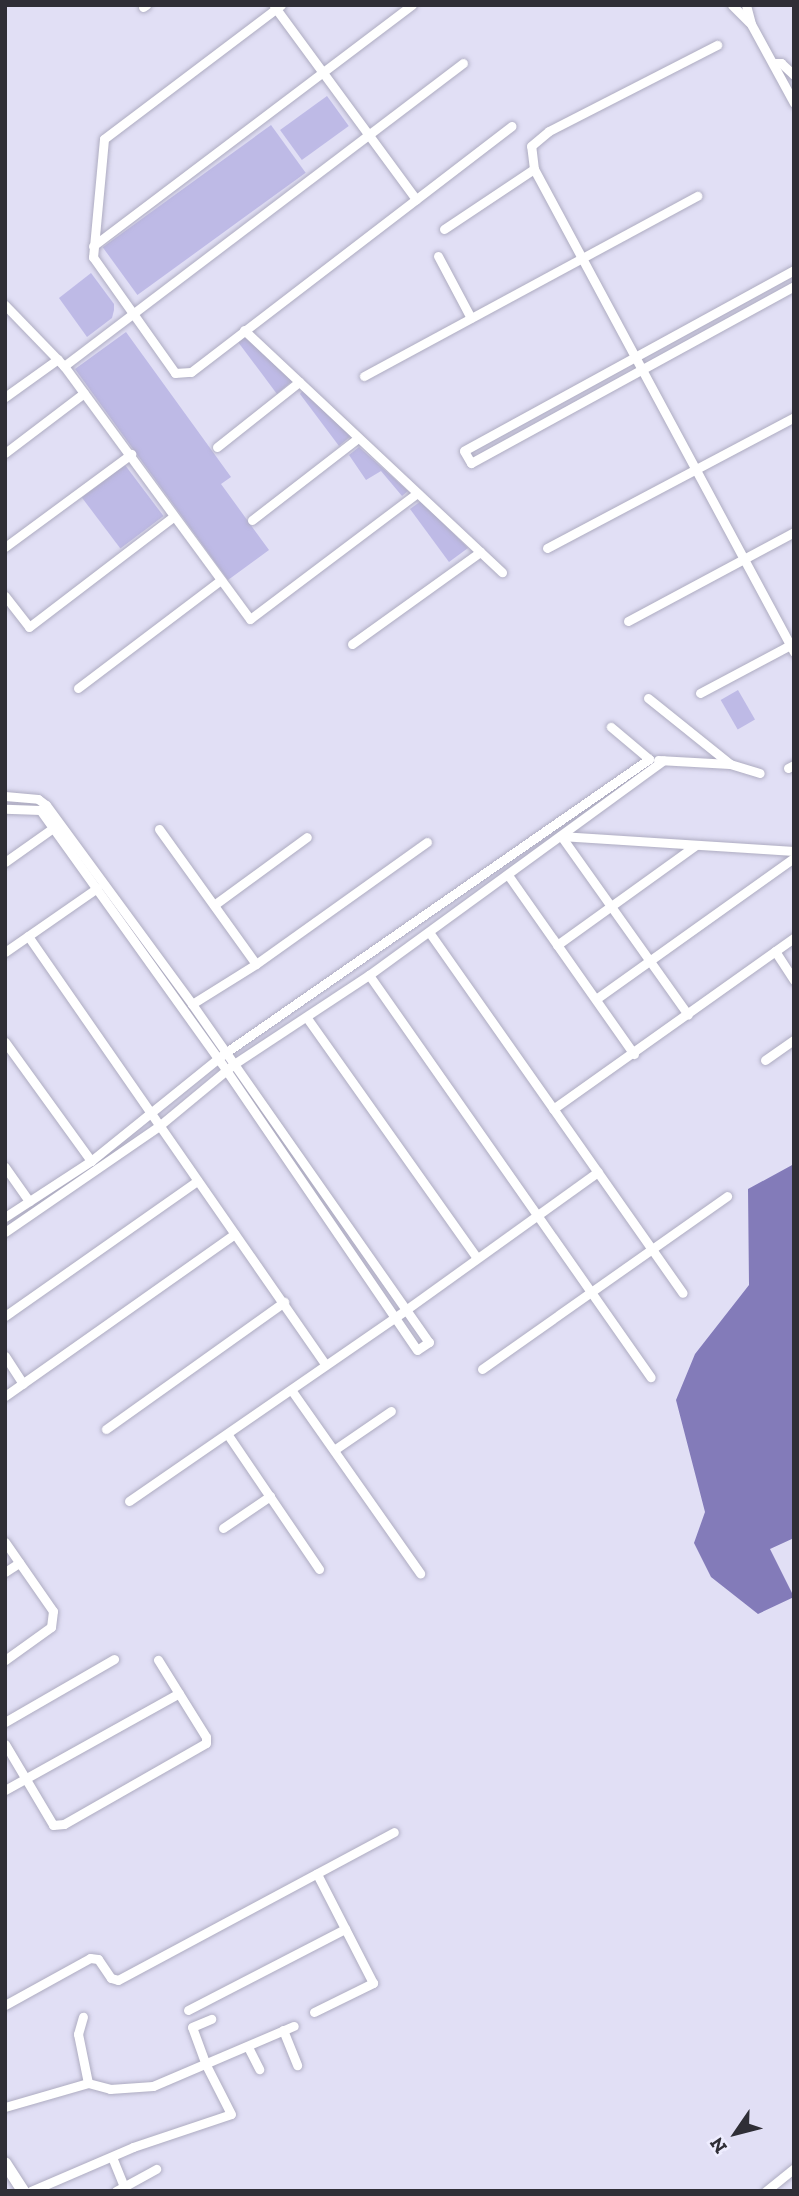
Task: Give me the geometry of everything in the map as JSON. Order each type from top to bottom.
[{"type":"main road","points":[[5,2163],[23,2191]]},
{"type":"street","points":[[93,246],[412,5]]},
{"type":"street","points":[[732,5],[751,24]]},
{"type":"street","points":[[746,5],[751,24],[794,103]]},
{"type":"street","points":[[416,199],[277,7],[104,139],[93,257],[171,370],[182,375],[191,372],[512,126]]},
{"type":"street","points":[[700,693],[793,647],[534,169],[531,146],[549,131],[717,45]]},
{"type":"street","points":[[773,63],[781,63],[794,75]]},
{"type":"street","points":[[5,397],[132,314],[463,64]]},
{"type":"street","points":[[444,229],[534,169]]},
{"type":"street","points":[[364,376],[697,196]]},
{"type":"street","points":[[438,257],[471,318]]},
{"type":"street","points":[[794,270],[464,451],[471,463],[794,286]]},
{"type":"street","points":[[5,305],[61,362],[131,454],[173,517],[250,620],[417,493]]},
{"type":"street","points":[[244,330],[502,572]]},
{"type":"street","points":[[217,447],[299,382]]},
{"type":"street","points":[[5,453],[84,393]]},
{"type":"street","points":[[547,548],[697,471],[794,416]]},
{"type":"street","points":[[252,520],[358,438]]},
{"type":"street","points":[[5,547],[131,454]]},
{"type":"street","points":[[5,596],[29,627],[173,517]]},
{"type":"street","points":[[628,621],[794,532]]},
{"type":"street","points":[[352,644],[480,552]]},
{"type":"street","points":[[78,688],[221,580]]},
{"type":"street","points":[[648,698],[730,764]]},
{"type":"street","points":[[611,727],[649,759],[730,764],[760,774]]},
{"type":"street","points":[[5,1217],[91,1161],[222,1056],[649,759]]},
{"type":"street","points":[[5,1232],[159,1126],[230,1068],[369,975],[663,761]]},
{"type":"street","points":[[5,796],[38,799],[46,805],[192,1004],[222,1056]]},
{"type":"street","points":[[5,809],[40,810],[222,1056],[417,1350],[429,1342],[230,1068]]},
{"type":"street","points":[[5,862],[53,828]]},
{"type":"street","points":[[159,829],[256,964]]},
{"type":"street","points":[[215,905],[307,836]]},
{"type":"street","points":[[561,836],[794,851]]},
{"type":"street","points":[[561,836],[688,1015]]},
{"type":"street","points":[[192,1004],[256,964],[427,842]]},
{"type":"street","points":[[557,945],[696,845]]},
{"type":"street","points":[[596,999],[794,858]]},
{"type":"street","points":[[508,875],[634,1054]]},
{"type":"street","points":[[5,953],[97,888]]},
{"type":"street","points":[[429,932],[683,1293]]},
{"type":"street","points":[[28,936],[150,1116],[325,1364]]},
{"type":"street","points":[[553,1109],[794,938]]},
{"type":"street","points":[[775,951],[794,980]]},
{"type":"street","points":[[369,975],[651,1377]]},
{"type":"street","points":[[307,1018],[478,1258]]},
{"type":"street","points":[[765,1060],[794,1040]]},
{"type":"street","points":[[5,1042],[91,1161]]},
{"type":"street","points":[[5,1167],[29,1201]]},
{"type":"street","points":[[129,1501],[292,1391],[325,1364],[407,1310],[598,1172]]},
{"type":"street","points":[[5,1316],[197,1181]]},
{"type":"street","points":[[482,1369],[727,1196]]},
{"type":"street","points":[[5,1396],[235,1234]]},
{"type":"street","points":[[106,1429],[284,1303]]},
{"type":"street","points":[[5,1356],[23,1384]]},
{"type":"street","points":[[292,1391],[420,1573]]},
{"type":"street","points":[[334,1450],[391,1411]]},
{"type":"street","points":[[228,1435],[319,1569]]},
{"type":"street","points":[[223,1528],[270,1496]]},
{"type":"street","points":[[5,1542],[53,1611],[51,1627],[5,1660]]},
{"type":"street","points":[[5,1572],[19,1563]]},
{"type":"street","points":[[5,1722],[114,1659]]},
{"type":"street","points":[[5,1744],[53,1825],[59,1826],[206,1743],[206,1737],[158,1660]]},
{"type":"street","points":[[5,1790],[179,1693]]},
{"type":"street","points":[[5,2005],[90,1958],[98,1959],[111,1978],[118,1980],[394,1832]]},
{"type":"street","points":[[314,2012],[373,1983],[317,1874]]},
{"type":"street","points":[[188,2010],[345,1929]]},
{"type":"street","points":[[83,2017],[78,2034],[88,2083]]},
{"type":"street","points":[[31,2191],[133,2147],[231,2114],[206,2065],[192,2027],[211,2019]]},
{"type":"street","points":[[5,2107],[88,2083],[110,2089],[153,2086],[294,2026]]},
{"type":"street","points":[[283,2030],[297,2065]]},
{"type":"street","points":[[248,2047],[258,2069]]},
{"type":"street","points":[[112,2157],[120,2189],[156,2169]]},
{"type":"street","points":[[765,2191],[794,2168]]},
{"type":"shaded area","points":[[327,96],[349,126],[302,160],[280,130]]},
{"type":"shaded area","points":[[271,125],[306,173],[137,295],[103,247]]},
{"type":"shaded area","points":[[91,273],[114,304],[114,310],[112,318],[87,337],[59,298]]},
{"type":"shaded area","points":[[126,332],[231,477],[221,484],[269,550],[228,580],[75,369]]},
{"type":"shaded area","points":[[244,336],[292,381],[277,394],[238,342]]},
{"type":"shaded area","points":[[303,390],[351,436],[339,446],[300,394]]},
{"type":"shaded area","points":[[359,447],[408,491],[402,496],[381,471],[366,480],[349,455]]},
{"type":"shaded area","points":[[125,465],[164,516],[120,549],[82,497]]},
{"type":"shaded area","points":[[421,501],[468,548],[449,562],[410,509]]},
{"type":"shaded area","points":[[738,690],[755,719],[738,729],[721,700]]},
{"type":"shaded area","points":[[794,1164],[794,1538],[770,1549],[794,1597],[758,1614],[711,1577],[694,1543],[705,1512],[676,1400],[695,1354],[749,1285],[748,1189]]}]
